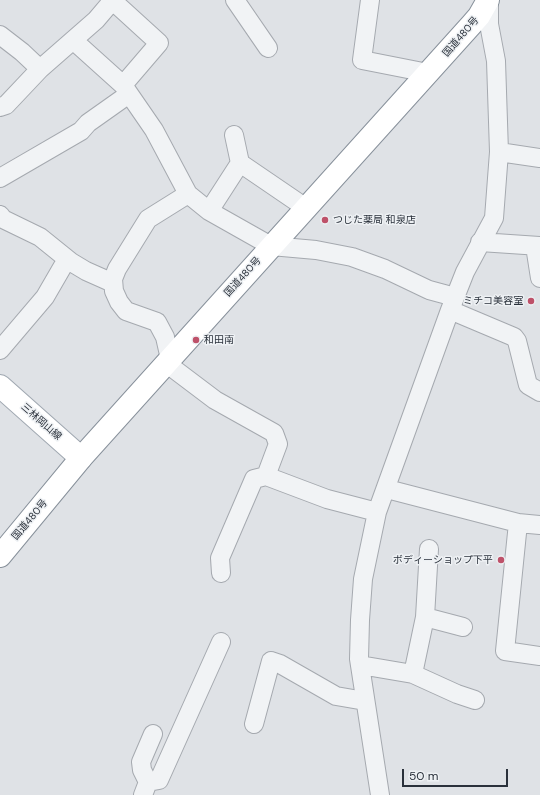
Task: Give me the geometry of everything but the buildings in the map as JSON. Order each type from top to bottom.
[{"type":"main road","name":"国道480号","points":[[0,556],[81,458],[479,16],[489,0]]},
{"type":"main road","name":"三林岡山線","points":[[0,386],[81,458]]},
{"type":"street","points":[[0,107],[6,105],[40,69],[96,20],[113,0],[159,43],[126,89],[81,131],[0,178]]},
{"type":"street","points":[[235,0],[268,48]]},
{"type":"street","points":[[370,0],[362,60],[428,73]]},
{"type":"street","points":[[380,795],[360,665],[360,620],[363,579],[377,512],[387,489],[452,304],[480,242],[494,218],[500,152],[496,61],[489,24],[489,0]]},
{"type":"street","points":[[0,35],[22,52],[40,69]]},
{"type":"street","points":[[73,40],[126,89],[154,130],[188,194],[209,211],[271,246],[316,250],[352,257],[385,269],[429,290],[514,337],[517,341],[528,385],[540,392]]},
{"type":"street","points":[[234,135],[240,163],[306,208]]},
{"type":"street","points":[[500,152],[540,158]]},
{"type":"street","points":[[209,211],[240,163]]},
{"type":"street","points":[[188,194],[148,219],[116,269],[113,283],[114,291],[119,302],[126,311],[157,322],[165,337],[168,361],[215,400],[274,433],[278,444],[266,476]]},
{"type":"street","points":[[0,215],[4,219],[40,237],[67,259],[86,271],[113,283]]},
{"type":"street","points":[[480,242],[538,246],[540,278]]},
{"type":"street","points":[[0,350],[45,297],[67,259]]},
{"type":"street","points":[[221,573],[220,558],[254,479],[266,476],[327,500],[377,512]]},
{"type":"street","points":[[387,489],[518,523],[540,525]]},
{"type":"street","points":[[518,523],[505,651],[540,656]]},
{"type":"street","points":[[413,674],[425,617],[428,549]]},
{"type":"street","points":[[425,617],[463,627]]},
{"type":"street","points":[[153,734],[141,762],[145,789],[160,780],[221,642]]},
{"type":"street","points":[[254,724],[271,661],[280,664],[336,696],[365,701]]},
{"type":"street","points":[[360,665],[413,674],[474,700]]},
{"type":"place","name":"つじた薬局 和泉店","points":[[325,220]]},
{"type":"place","name":"ミチコ美容室","points":[[531,301]]},
{"type":"place","name":"和田南","points":[[196,340]]},
{"type":"place","name":"ボディーショップ下平","points":[[501,560]]}]
